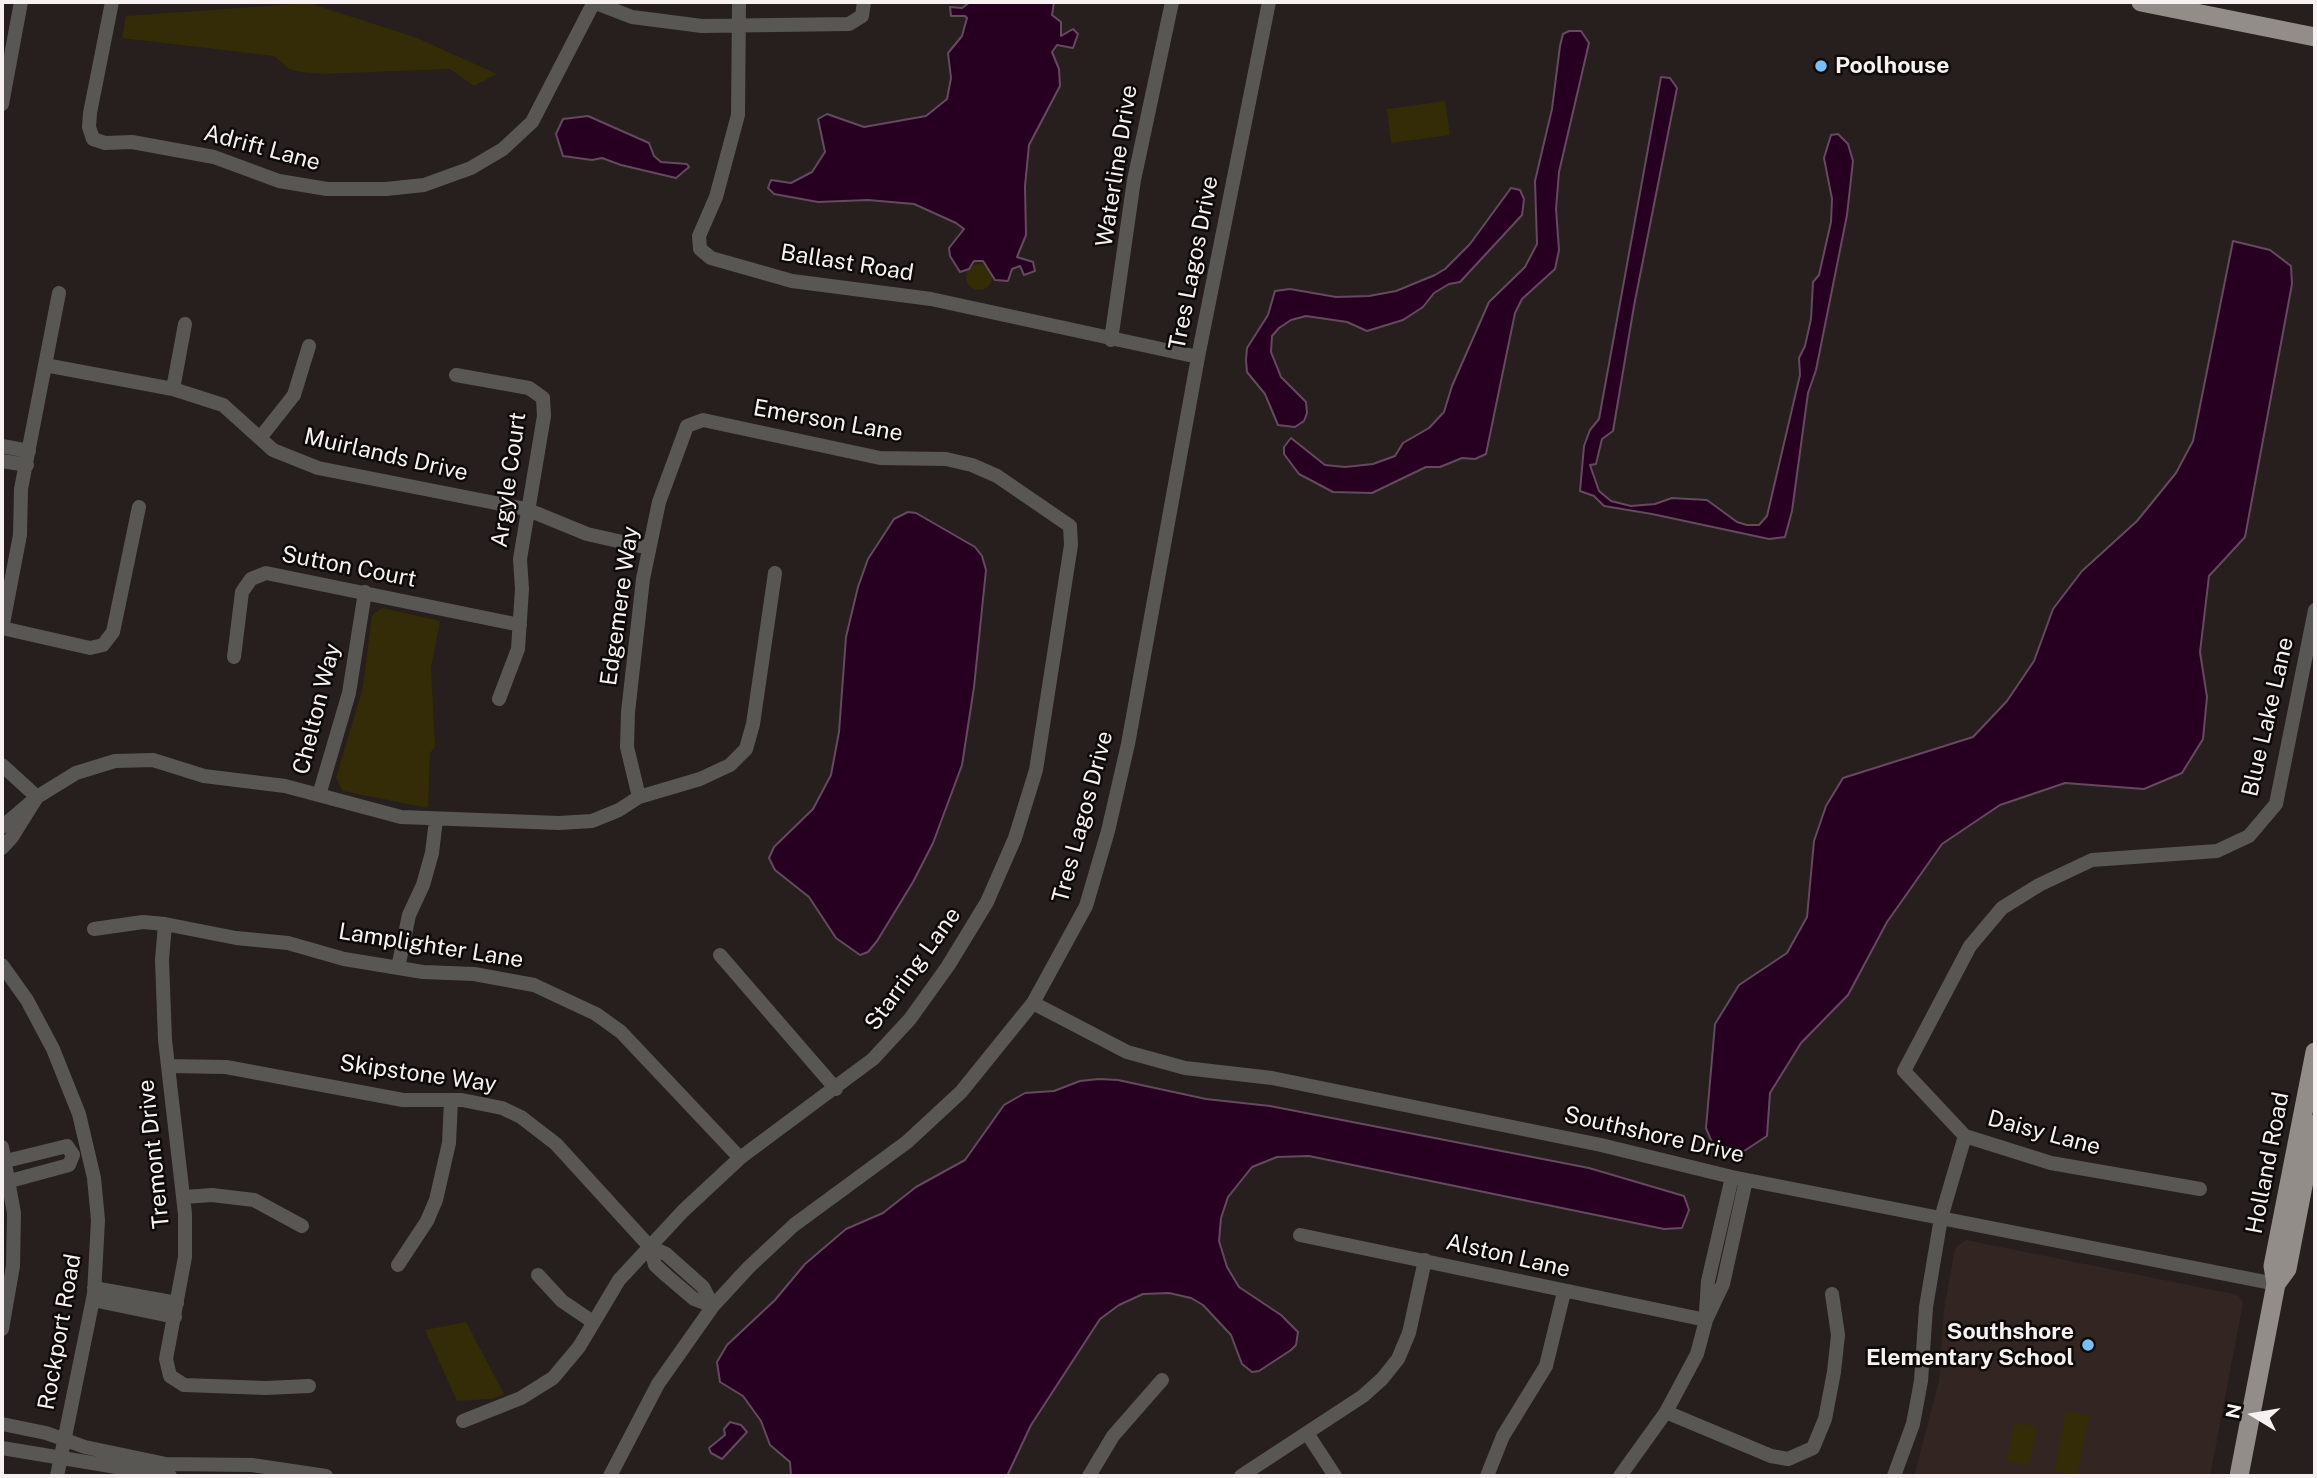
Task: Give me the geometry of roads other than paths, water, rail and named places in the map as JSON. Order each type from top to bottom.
[{"type":"main road","points":[[2141,2],[2315,37]]},
{"type":"main road","name":"Holland Road","points":[[2239,1476],[2276,1284],[2273,1266],[2315,1052]]},
{"type":"main road","name":"Holland Road","points":[[2276,1284],[2287,1269],[2315,1124]]},
{"type":"street","points":[[2,104],[21,2]]},
{"type":"street","name":"Adrift Lane","points":[[112,2],[90,113],[89,127],[93,139],[105,143],[132,142],[214,157],[279,181],[327,188],[386,189],[424,185],[471,168],[503,149],[532,122],[594,2]]},
{"type":"street","points":[[594,2],[632,17],[664,23],[740,25],[849,24],[862,16],[864,2]]},
{"type":"street","name":"Ballast Road","points":[[739,2],[738,115],[716,197],[699,236],[700,249],[711,258],[792,281],[931,299],[1198,357]]},
{"type":"street","name":"Waterline Drive","points":[[1111,340],[1134,180],[1172,2]]},
{"type":"street","name":"Tres Lagos Drive","points":[[610,1476],[657,1384],[713,1307],[749,1267],[794,1225],[931,1122],[991,1059],[1033,1003],[1086,906],[1129,744],[1198,357],[1269,2]]},
{"type":"street","points":[[59,293],[21,489],[20,535],[2,629],[90,648],[103,645],[113,632],[139,507]]},
{"type":"street","points":[[173,389],[185,324]]},
{"type":"street","points":[[260,438],[294,395],[309,346]]},
{"type":"street","name":"Muirlands Drive","points":[[45,365],[173,389],[223,405],[273,450],[318,468],[526,509],[587,534],[649,548]]},
{"type":"street","name":"Argyle Court","points":[[456,375],[529,388],[543,398],[544,416],[526,509],[520,559],[522,589],[518,649],[499,699]]},
{"type":"street","name":"Emerson Lane","points":[[687,426],[703,421],[880,458],[946,459],[972,465],[997,476],[1070,526]]},
{"type":"street","name":"Edgemere Way","points":[[639,797],[627,747],[628,712],[649,548],[659,502],[687,426]]},
{"type":"street","points":[[2,446],[28,458]]},
{"type":"street","points":[[2,461],[28,458]]},
{"type":"street","name":"Starring Lane","points":[[463,1421],[521,1398],[553,1378],[579,1347],[619,1280],[649,1247],[740,1158],[836,1089],[889,1043],[928,995],[987,902],[1015,838],[1036,770],[1071,545],[1070,526]]},
{"type":"street","name":"Sutton Court","points":[[234,657],[242,592],[251,579],[266,573],[520,625]]},
{"type":"street","points":[[2,827],[37,797],[76,773],[115,761],[153,761],[204,776],[285,786],[401,817],[436,820],[506,819],[559,824],[592,821],[619,810],[639,797],[700,779],[730,765],[746,748],[753,724],[775,573]]},
{"type":"street","name":"Chelton Way","points":[[319,795],[349,693],[365,592]]},
{"type":"street","name":"Blue Lake Lane","points":[[1904,1071],[1970,946],[2002,908],[2039,885],[2092,860],[2217,851],[2249,836],[2276,804],[2313,638],[2315,610]]},
{"type":"street","points":[[2,765],[37,797]]},
{"type":"street","points":[[3,845],[37,797]]},
{"type":"street","points":[[398,968],[409,915],[423,885],[432,853],[436,820]]},
{"type":"street","name":"Lamplighter Lane","points":[[94,929],[143,922],[165,924],[236,939],[288,943],[344,959],[398,968],[502,977],[534,985],[596,1014],[638,1049],[740,1158]]},
{"type":"street","name":"Tremont Drive","points":[[165,924],[162,981],[168,1066],[184,1197],[185,1257],[166,1359],[170,1376],[184,1385],[266,1388],[309,1386]]},
{"type":"street","points":[[720,955],[836,1089]]},
{"type":"street","name":"Rockport Road","points":[[2,965],[27,1000],[53,1049],[79,1114],[89,1151],[98,1220],[94,1294],[57,1476]]},
{"type":"street","name":"Southshore Drive","points":[[1033,1003],[1127,1052],[1185,1068],[1272,1078],[1601,1145],[1739,1179],[2276,1284]]},
{"type":"street","name":"Skipstone Way","points":[[168,1066],[226,1067],[403,1100],[483,1102],[502,1108],[536,1128],[556,1144],[649,1247],[666,1254],[702,1287],[713,1307]]},
{"type":"street","name":"Daisy Lane","points":[[1904,1071],[1965,1136],[2051,1163],[2200,1189]]},
{"type":"street","points":[[398,1265],[427,1221],[436,1200],[449,1143],[451,1101]]},
{"type":"street","points":[[1894,1476],[1913,1424],[1921,1381],[1926,1307],[1941,1218],[1965,1136]]},
{"type":"street","points":[[2,1329],[13,1266],[8,1214],[10,1181],[4,1154],[42,1152],[66,1146],[73,1155]]},
{"type":"street","points":[[73,1155],[89,1151]]},
{"type":"street","points":[[42,1152],[46,1171]]},
{"type":"street","points":[[10,1181],[69,1165],[73,1155]]},
{"type":"street","points":[[1619,1476],[1666,1412],[1686,1379],[1706,1320],[1739,1179]]},
{"type":"street","points":[[184,1197],[212,1195],[254,1200],[302,1226]]},
{"type":"street","name":"Alston Lane","points":[[1300,1235],[1706,1320]]},
{"type":"street","points":[[1241,1476],[1363,1396],[1398,1359],[1409,1333],[1425,1260]]},
{"type":"street","points":[[538,1275],[562,1301],[593,1322]]},
{"type":"street","points":[[1488,1476],[1503,1436],[1546,1366],[1564,1292]]},
{"type":"street","points":[[94,1294],[176,1310]]},
{"type":"street","points":[[1666,1412],[1771,1456],[1788,1459],[1812,1448],[1825,1419],[1835,1372],[1838,1335],[1832,1294]]},
{"type":"street","points":[[1089,1476],[1113,1436],[1163,1380]]},
{"type":"street","points":[[2,1424],[85,1447],[166,1464],[252,1465],[326,1476]]},
{"type":"street","points":[[1307,1433],[1335,1476]]},
{"type":"street","points":[[2,1448],[170,1476]]},
{"type":"place","name":"Poolhouse","points":[[1821,66]]},
{"type":"place","name":"Southshore Elementary School","points":[[2088,1345]]}]
